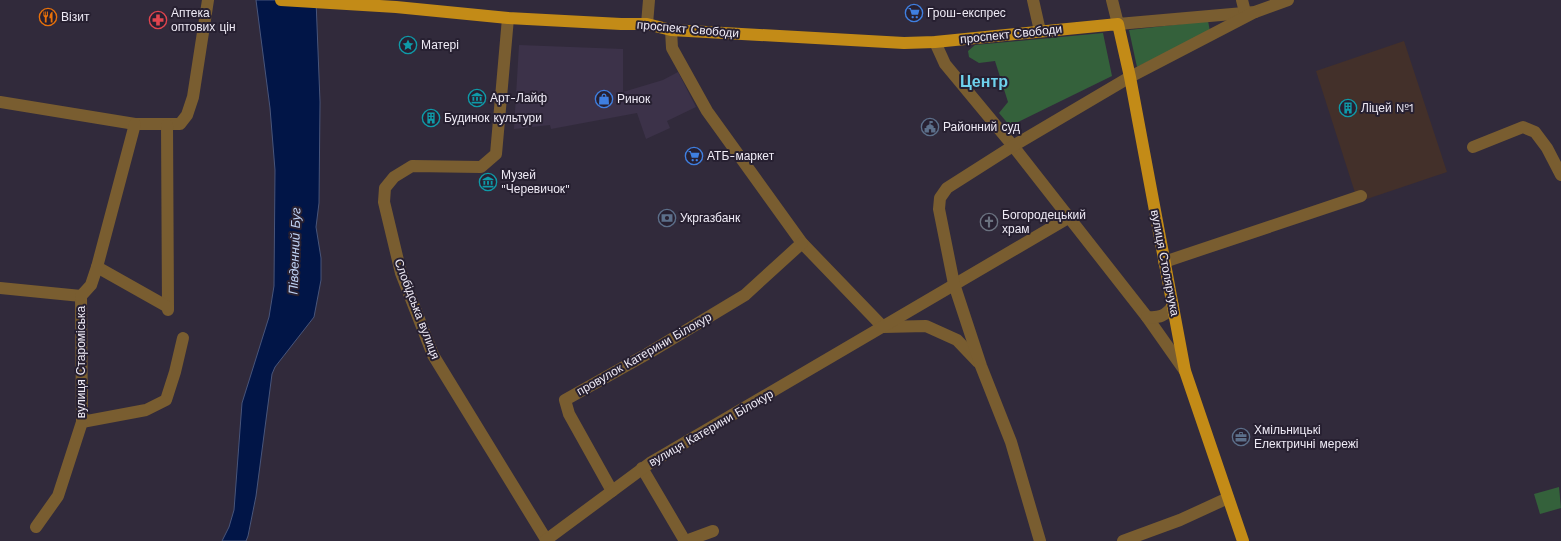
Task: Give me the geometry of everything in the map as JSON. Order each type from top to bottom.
[{"type":"main road","name":"проспект Свободи","points":[[281,0],[508,18],[647,24],[671,30],[904,43],[935,42],[1118,24]]},
{"type":"main road","name":"вулиця Столярчука","points":[[1118,24],[1130,76],[1185,370],[1243,541]]},
{"type":"street","points":[[0,102],[135,124],[180,124],[187,115],[193,97],[208,0]]},
{"type":"street","points":[[647,24],[649,0]]},
{"type":"street","points":[[1033,0],[1040,31]]},
{"type":"street","points":[[1112,0],[1118,24],[1250,12]]},
{"type":"street","points":[[1242,0],[1250,12]]},
{"type":"street","points":[[1040,541],[1011,442],[982,366],[954,284],[938,209],[940,198],[947,188],[1013,146],[1130,76],[1250,12],[1288,0]]},
{"type":"street","name":"Слобідська вулиця","points":[[508,18],[496,154],[482,167],[412,166],[394,177],[385,188],[384,202],[401,273],[433,355],[547,541]]},
{"type":"street","points":[[671,30],[672,48],[707,111],[802,243],[883,327],[926,326],[957,340],[982,366]]},
{"type":"street","points":[[935,42],[945,64],[1013,146],[1147,317],[1185,370]]},
{"type":"street","name":"вулиця Староміська","points":[[36,527],[58,496],[82,422],[81,296],[91,285],[97,267],[135,124]]},
{"type":"street","points":[[97,267],[168,308],[167,125]]},
{"type":"street","points":[[1473,147],[1523,127],[1535,132],[1547,148],[1561,175]]},
{"type":"street","points":[[1164,262],[1361,196]]},
{"type":"street","name":"вулиця Катерини Білокур","points":[[547,541],[642,468],[1068,218]]},
{"type":"street","name":"провулок Катерини Білокур","points":[[612,491],[569,414],[565,400],[647,354],[745,295],[802,243]]},
{"type":"street","points":[[0,288],[81,296]]},
{"type":"street","points":[[1147,317],[1158,318],[1166,315],[1174,306]]},
{"type":"street","points":[[82,422],[146,410],[166,400],[175,372],[183,338]]},
{"type":"street","points":[[642,468],[685,541],[713,531]]},
{"type":"street","points":[[1123,541],[1180,520],[1228,498]]},
{"type":"shaded area","points":[[1404,41],[1447,172],[1358,202],[1316,71]]},
{"type":"shaded area","name":"Ринок","points":[[519,45],[623,49],[623,92],[663,80],[678,72],[696,107],[667,121],[670,128],[646,139],[637,113],[551,129],[550,125],[514,129]]},
{"type":"green space","points":[[1208,21],[1210,31],[1137,67],[1129,30]]},
{"type":"green space","points":[[1103,33],[1112,76],[1010,126],[999,113],[1008,102],[995,61],[979,63],[969,57],[968,51],[975,45]]},
{"type":"green space","points":[[1559,487],[1561,508],[1540,514],[1534,494]]},
{"type":"water","name":"Південний Буг","points":[[256,0],[316,0],[320,102],[319,203],[316,227],[321,258],[321,280],[314,317],[275,367],[272,374],[256,496],[248,536],[246,541],[222,541],[229,527],[234,510],[242,403],[269,317],[274,286],[275,170],[270,108]]},
{"type":"place","name":"Грош-експрес","points":[[914,13]]},
{"type":"place","name":"Візит","points":[[48,17]]},
{"type":"place","name":"Аптека оптових цін","points":[[158,20]]},
{"type":"place","name":"Матері","points":[[408,45]]},
{"type":"place","name":"Арт-Лайф","points":[[477,98]]},
{"type":"place","name":"Ринок","points":[[604,99]]},
{"type":"place","name":"Ліцей №1","points":[[1348,108]]},
{"type":"place","name":"Будинок культури","points":[[431,118]]},
{"type":"place","name":"Районний суд","points":[[930,127]]},
{"type":"place","name":"АТБ-маркет","points":[[694,156]]},
{"type":"place","name":"Музей \"Черевичок\"","points":[[488,182]]},
{"type":"place","name":"Укргазбанк","points":[[667,218]]},
{"type":"place","name":"Богородецький храм","points":[[989,222]]},
{"type":"place","name":"Хмільницькі Електричні мережі","points":[[1241,437]]},
{"type":"district","name":"Центр","points":[[984,81]]}]
